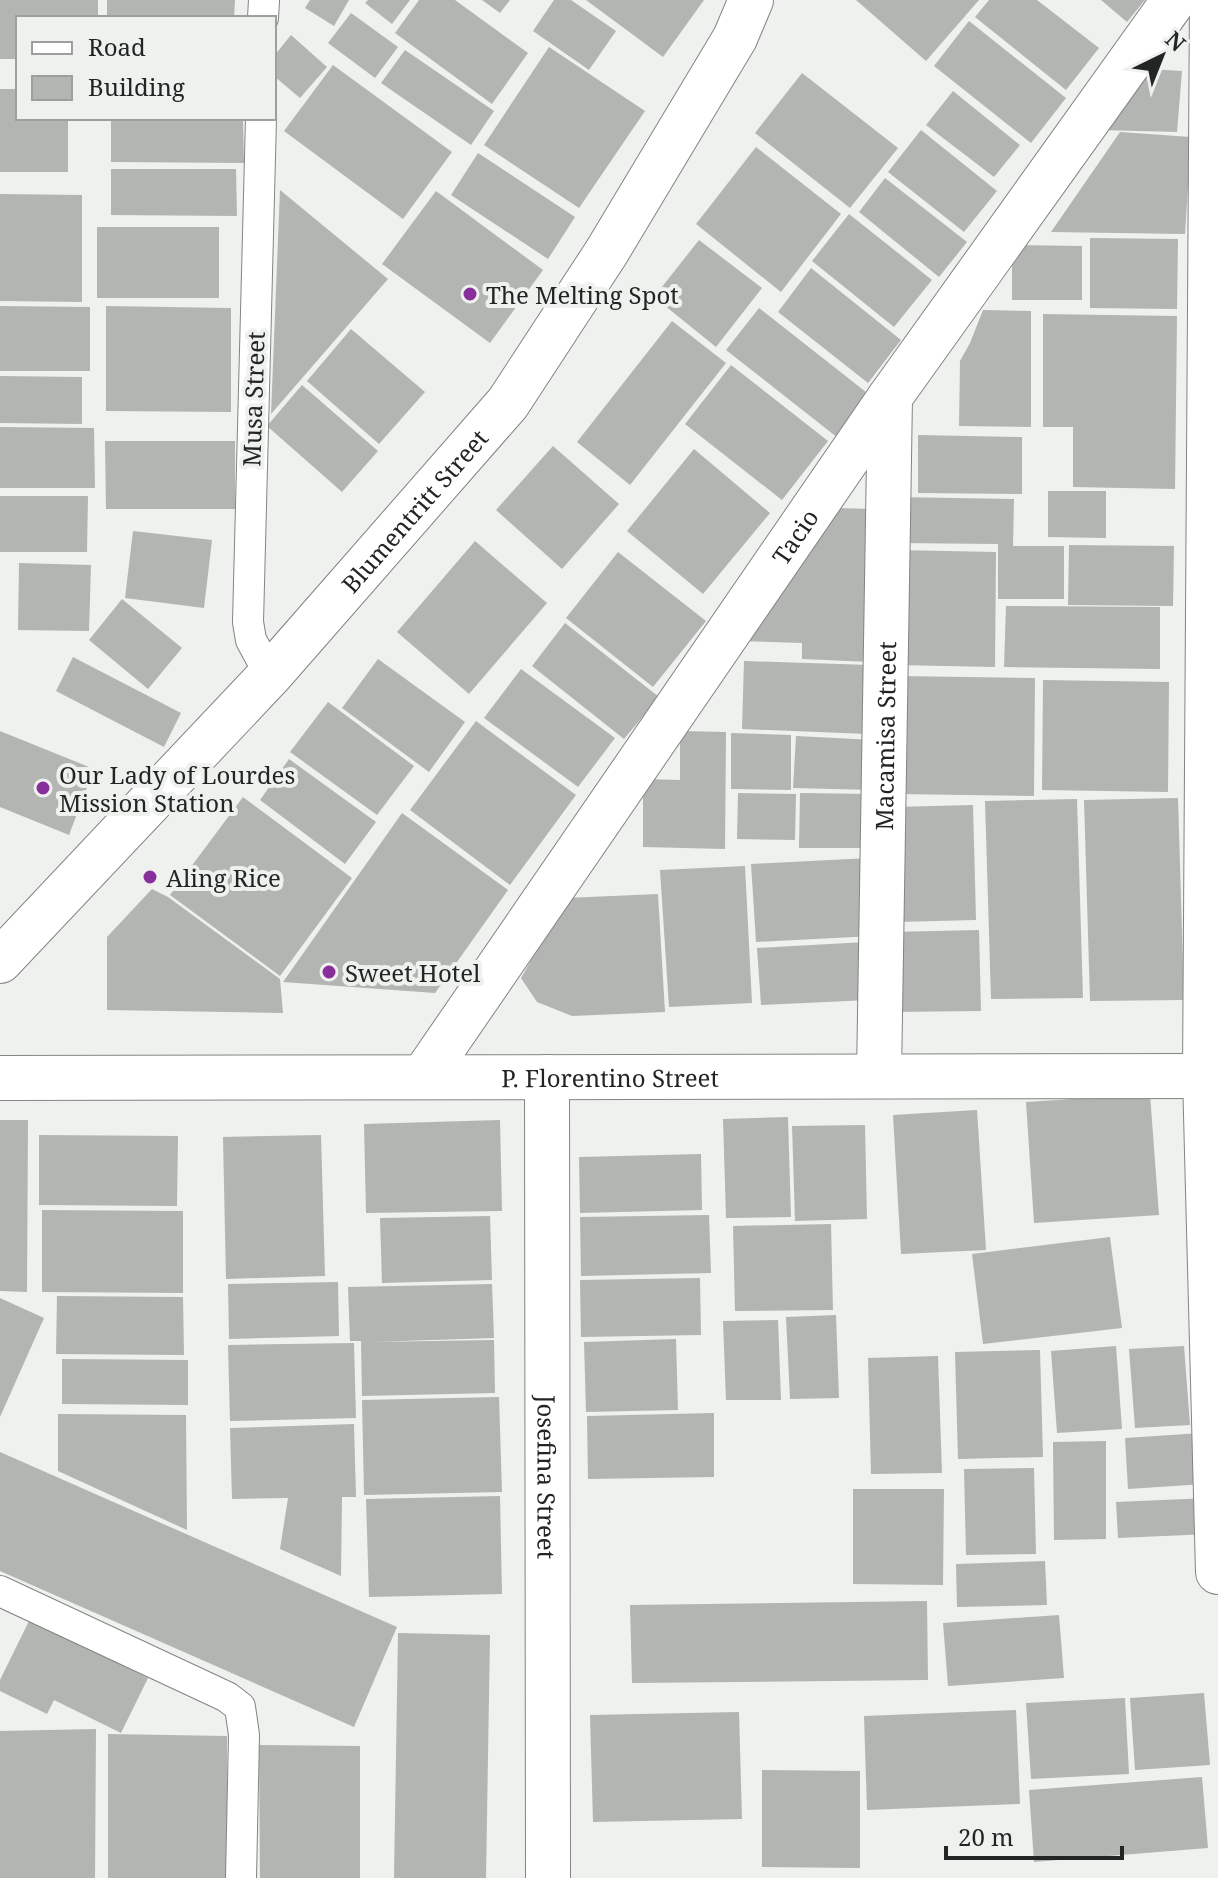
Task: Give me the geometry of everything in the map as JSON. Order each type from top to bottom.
[{"type":"street","name":"Blumentritt Street","points":[[0,961],[270,675],[508,403],[606,253],[735,38],[751,0]]},
{"type":"street","name":"Tacio","points":[[423,1077],[890,397],[1174,0]]},
{"type":"street","points":[[1212,0],[1212,1076],[1218,1572]]},
{"type":"street","name":"Macamisa Street","points":[[879,1076],[890,397]]},
{"type":"street","name":"P. Florentino Street","points":[[0,1078],[1212,1076]]},
{"type":"street","name":"Josefina Street","points":[[547,1077],[548,1878]]},
{"type":"lane","name":"Musa Street","points":[[261,120],[248,622],[251,640],[270,675]]},
{"type":"lane","points":[[0,1591],[227,1697],[240,1707],[244,1735],[241,1878]]},
{"type":"building","points":[[0,0],[98,0],[98,16],[16,16],[16,59],[0,59]]},
{"type":"building","points":[[107,0],[235,0],[234,16],[107,16]]},
{"type":"building","points":[[310,0],[349,0],[334,26],[305,8]]},
{"type":"building","points":[[368,0],[410,0],[392,24],[365,3]]},
{"type":"building","points":[[419,0],[455,0],[528,53],[492,104],[395,33]]},
{"type":"building","points":[[482,0],[510,0],[500,13]]},
{"type":"building","points":[[554,0],[571,0],[616,31],[589,70],[533,31]]},
{"type":"building","points":[[586,0],[704,0],[663,57]]},
{"type":"building","points":[[856,0],[979,0],[926,61]]},
{"type":"building","points":[[989,0],[1037,0],[1099,48],[1066,90],[975,17]]},
{"type":"building","points":[[1101,0],[1145,0],[1127,22]]},
{"type":"building","points":[[351,13],[398,47],[375,78],[328,43]]},
{"type":"building","points":[[969,21],[1066,98],[1031,143],[934,66]]},
{"type":"building","points":[[291,35],[327,67],[300,98],[276,78],[276,54]]},
{"type":"building","points":[[549,47],[645,111],[579,208],[484,145]]},
{"type":"building","points":[[405,50],[494,111],[471,145],[381,83]]},
{"type":"building","points":[[333,65],[452,152],[403,219],[284,131]]},
{"type":"building","points":[[1150,69],[1182,71],[1177,132],[1100,130]]},
{"type":"building","points":[[802,73],[898,148],[850,208],[755,133]]},
{"type":"building","points":[[0,89],[16,89],[16,120],[68,120],[68,172],[0,172]]},
{"type":"building","points":[[953,91],[1020,145],[994,177],[926,125]]},
{"type":"building","points":[[111,120],[243,120],[244,163],[111,162]]},
{"type":"building","points":[[921,130],[997,191],[964,232],[888,172]]},
{"type":"building","points":[[1120,132],[1191,137],[1185,234],[1051,232]]},
{"type":"building","points":[[756,147],[841,214],[781,292],[696,224]]},
{"type":"building","points":[[478,153],[575,217],[548,259],[451,195]]},
{"type":"building","points":[[111,169],[236,169],[237,216],[111,215]]},
{"type":"building","points":[[885,178],[967,242],[939,277],[859,212]]},
{"type":"building","points":[[280,190],[388,279],[271,414]]},
{"type":"building","points":[[436,191],[543,270],[490,343],[382,264]]},
{"type":"building","points":[[0,194],[82,195],[82,302],[0,301]]},
{"type":"building","points":[[849,214],[932,280],[894,327],[812,261]]},
{"type":"building","points":[[97,227],[219,227],[219,298],[97,298]]},
{"type":"building","points":[[1090,238],[1178,239],[1177,309],[1090,308]]},
{"type":"building","points":[[699,240],[762,288],[716,347],[654,297]]},
{"type":"building","points":[[1012,245],[1082,246],[1082,300],[1012,300]]},
{"type":"building","points":[[811,268],[901,340],[868,383],[778,312]]},
{"type":"building","points":[[0,306],[90,307],[90,371],[0,371]]},
{"type":"building","points":[[106,306],[231,308],[231,412],[106,411]]},
{"type":"building","points":[[759,308],[871,396],[838,438],[726,350]]},
{"type":"building","points":[[983,310],[1031,311],[1031,427],[959,426],[960,361]]},
{"type":"building","points":[[1043,314],[1177,316],[1175,489],[1073,487],[1073,427],[1043,427]]},
{"type":"building","points":[[672,321],[726,363],[630,485],[577,442]]},
{"type":"building","points":[[351,329],[425,392],[379,444],[307,381]]},
{"type":"building","points":[[731,365],[828,441],[782,500],[685,424]]},
{"type":"building","points":[[0,376],[82,377],[82,424],[0,423]]},
{"type":"building","points":[[302,385],[378,451],[342,492],[267,426]]},
{"type":"building","points":[[0,427],[94,428],[95,488],[0,488]]},
{"type":"building","points":[[918,435],[1022,437],[1022,494],[918,493]]},
{"type":"building","points":[[105,441],[235,441],[235,509],[106,509]]},
{"type":"building","points":[[553,446],[619,504],[562,569],[496,510]]},
{"type":"building","points":[[694,449],[770,513],[703,594],[627,531]]},
{"type":"building","points":[[1048,491],[1106,491],[1106,538],[1048,537]]},
{"type":"building","points":[[0,496],[88,496],[87,552],[0,552]]},
{"type":"building","points":[[894,497],[1014,499],[1013,546],[1064,546],[1064,599],[998,599],[998,544],[894,543]]},
{"type":"building","points":[[835,508],[875,509],[870,662],[802,659],[802,643],[742,641]]},
{"type":"building","points":[[133,531],[212,540],[204,608],[125,598]]},
{"type":"building","points":[[475,541],[547,603],[469,694],[397,632]]},
{"type":"building","points":[[1069,545],[1174,546],[1173,606],[1068,605]]},
{"type":"building","points":[[896,550],[996,552],[995,667],[896,665]]},
{"type":"building","points":[[618,552],[706,621],[653,687],[566,618]]},
{"type":"building","points":[[19,563],[91,565],[89,631],[18,630]]},
{"type":"building","points":[[122,599],[182,648],[148,689],[89,640]]},
{"type":"building","points":[[1006,606],[1160,607],[1160,669],[1004,667]]},
{"type":"building","points":[[565,623],[659,697],[624,739],[532,666]]},
{"type":"building","points":[[73,657],[181,713],[164,747],[56,691]]},
{"type":"building","points":[[378,659],[465,722],[429,772],[342,708]]},
{"type":"building","points":[[744,661],[870,665],[867,734],[742,729]]},
{"type":"building","points":[[521,669],[615,738],[578,787],[484,718]]},
{"type":"building","points":[[899,676],[1035,678],[1034,796],[898,794]]},
{"type":"building","points":[[1043,680],[1169,682],[1168,792],[1042,790]]},
{"type":"building","points":[[328,702],[414,766],[377,815],[290,752]]},
{"type":"building","points":[[476,721],[576,795],[510,885],[410,810]]},
{"type":"building","name":"Our Lady of Lourdes Mission Station","points":[[0,731],[94,769],[69,835],[0,807]]},
{"type":"building","points":[[680,731],[726,732],[725,849],[643,847],[643,779],[680,780]]},
{"type":"building","points":[[731,733],[791,735],[791,790],[731,789]]},
{"type":"building","points":[[796,736],[875,740],[873,790],[793,788]]},
{"type":"building","points":[[289,759],[376,822],[345,864],[260,800]]},
{"type":"building","points":[[738,793],[796,794],[795,840],[737,839]]},
{"type":"building","points":[[800,793],[873,794],[873,848],[799,848]]},
{"type":"building","points":[[243,797],[352,878],[280,976],[170,895]]},
{"type":"building","points":[[1178,798],[1184,1000],[1090,1001],[1084,800]]},
{"type":"building","points":[[1077,799],[1083,998],[991,999],[985,801]]},
{"type":"building","points":[[973,805],[976,920],[896,922],[893,807]]},
{"type":"building","points":[[402,813],[508,890],[435,993],[283,982]]},
{"type":"building","points":[[869,858],[873,936],[756,942],[751,864]]},
{"type":"building","points":[[745,866],[752,1003],[669,1007],[660,870]]},
{"type":"building","points":[[152,889],[168,897],[280,979],[283,1013],[107,1010],[107,937]]},
{"type":"building","points":[[658,894],[665,1012],[572,1016],[537,1002],[521,978],[566,898]]},
{"type":"building","points":[[979,930],[981,1011],[891,1012],[890,932]]},
{"type":"building","points":[[866,942],[869,1000],[761,1005],[757,948]]},
{"type":"building","points":[[1150,1094],[1159,1215],[1034,1223],[1026,1102]]},
{"type":"building","points":[[977,1110],[986,1250],[901,1254],[893,1115]]},
{"type":"building","points":[[788,1117],[791,1217],[726,1218],[723,1119]]},
{"type":"building","points":[[0,1120],[28,1120],[27,1292],[0,1291]]},
{"type":"building","points":[[500,1120],[502,1211],[366,1213],[364,1124]]},
{"type":"building","points":[[865,1125],[867,1219],[795,1221],[792,1126]]},
{"type":"building","points":[[39,1135],[178,1136],[177,1206],[39,1205]]},
{"type":"building","points":[[321,1135],[325,1276],[226,1279],[223,1137]]},
{"type":"building","points":[[701,1154],[702,1210],[580,1213],[579,1157]]},
{"type":"building","points":[[42,1210],[183,1211],[183,1293],[42,1292]]},
{"type":"building","points":[[709,1215],[711,1273],[581,1276],[580,1217]]},
{"type":"building","points":[[490,1216],[492,1280],[382,1283],[380,1218]]},
{"type":"building","points":[[831,1224],[833,1310],[735,1311],[733,1226]]},
{"type":"building","points":[[1110,1237],[1122,1328],[983,1344],[972,1254]]},
{"type":"building","points":[[700,1278],[701,1335],[581,1337],[580,1280]]},
{"type":"building","points":[[338,1282],[339,1336],[229,1339],[228,1284]]},
{"type":"building","points":[[492,1284],[494,1338],[372,1342],[494,1340],[495,1393],[362,1396],[361,1341],[350,1341],[348,1287]]},
{"type":"building","points":[[57,1296],[183,1297],[184,1355],[56,1354]]},
{"type":"building","points":[[0,1298],[44,1318],[0,1417]]},
{"type":"building","points":[[836,1315],[839,1398],[790,1399],[786,1317]]},
{"type":"building","points":[[778,1320],[781,1400],[726,1400],[723,1321]]},
{"type":"building","points":[[676,1339],[678,1410],[586,1412],[584,1342]]},
{"type":"building","points":[[354,1343],[356,1418],[230,1421],[228,1345]]},
{"type":"building","points":[[1116,1346],[1122,1429],[1057,1433],[1051,1351]]},
{"type":"building","points":[[1184,1346],[1190,1425],[1135,1428],[1129,1349]]},
{"type":"building","points":[[1040,1350],[1043,1457],[958,1459],[955,1352]]},
{"type":"building","points":[[938,1356],[942,1473],[871,1474],[868,1358]]},
{"type":"building","points":[[62,1359],[188,1360],[188,1405],[62,1404]]},
{"type":"building","points":[[499,1397],[502,1492],[364,1495],[362,1400]]},
{"type":"building","points":[[714,1413],[714,1477],[588,1479],[587,1416]]},
{"type":"building","points":[[58,1414],[186,1415],[187,1530],[58,1471]]},
{"type":"building","points":[[354,1424],[356,1497],[342,1497],[341,1576],[280,1549],[288,1498],[232,1499],[230,1428]]},
{"type":"building","points":[[1201,1433],[1204,1484],[1128,1489],[1125,1438]]},
{"type":"building","points":[[1106,1441],[1106,1539],[1054,1540],[1053,1442]]},
{"type":"building","points":[[0,1452],[397,1627],[354,1727],[0,1571]]},
{"type":"building","points":[[1034,1468],[1036,1554],[966,1555],[964,1469]]},
{"type":"building","points":[[853,1489],[944,1489],[943,1585],[853,1584]]},
{"type":"building","points":[[500,1496],[502,1594],[369,1597],[366,1499]]},
{"type":"building","points":[[1208,1498],[1210,1534],[1118,1538],[1116,1502]]},
{"type":"building","points":[[1045,1561],[1047,1605],[957,1607],[956,1564]]},
{"type":"building","points":[[927,1601],[928,1680],[632,1683],[630,1605]]},
{"type":"building","points":[[1059,1615],[1064,1678],[948,1686],[943,1623]]},
{"type":"building","points":[[30,1619],[148,1678],[121,1733],[54,1700],[47,1714],[0,1691],[0,1680]]},
{"type":"building","points":[[398,1633],[490,1635],[486,1878],[394,1878]]},
{"type":"building","points":[[1204,1693],[1210,1765],[1135,1770],[1130,1698]]},
{"type":"building","points":[[1125,1698],[1129,1774],[1031,1779],[1026,1703]]},
{"type":"building","points":[[1016,1710],[1020,1804],[867,1810],[864,1716]]},
{"type":"building","points":[[739,1712],[742,1819],[593,1822],[590,1715]]},
{"type":"building","points":[[96,1729],[95,1878],[0,1878],[0,1731]]},
{"type":"building","points":[[108,1734],[227,1736],[227,1878],[108,1878]]},
{"type":"building","points":[[259,1745],[360,1746],[360,1878],[260,1878]]},
{"type":"building","points":[[762,1770],[860,1771],[860,1868],[762,1867]]},
{"type":"building","points":[[1202,1777],[1208,1848],[1034,1862],[1029,1790]]},
{"type":"place","name":"The Melting Spot","points":[[470,294]]},
{"type":"place","name":"Our Lady of Lourdes Mission Station","points":[[43,788]]},
{"type":"place","name":"Aling Rice","points":[[150,877]]},
{"type":"place","name":"Sweet Hotel","points":[[329,972]]}]
